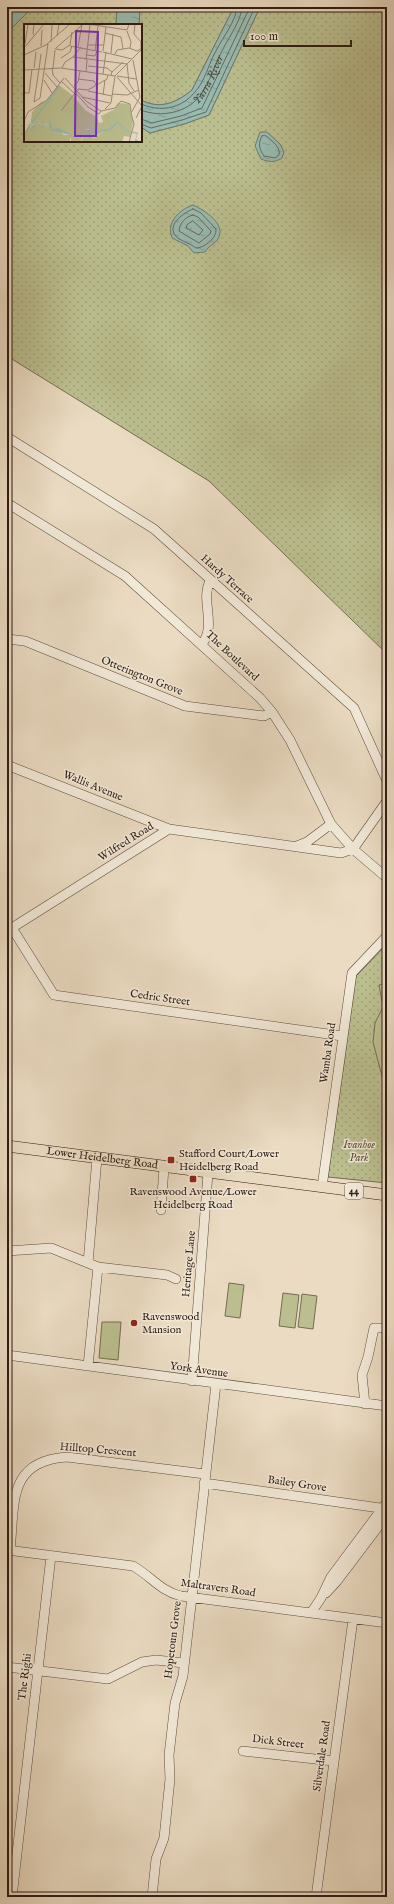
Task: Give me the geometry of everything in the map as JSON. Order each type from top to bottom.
[{"type":"main road","name":"Lower Heidelberg Road","points":[[7,1146],[387,1195]]},
{"type":"street","name":"Hardy Terrace","points":[[7,437],[154,530],[354,708],[387,781]]},
{"type":"street","name":"The Boulevard","points":[[7,503],[125,576],[260,698],[272,712],[290,740],[331,824],[352,849],[387,878]]},
{"type":"street","points":[[202,644],[208,637],[207,591],[210,581]]},
{"type":"street","name":"Otterington Grove","points":[[7,639],[25,641],[185,706],[264,716],[272,712]]},
{"type":"street","name":"Wallis Avenue","points":[[7,764],[169,829]]},
{"type":"street","points":[[352,849],[387,801]]},
{"type":"street","points":[[296,846],[307,842],[331,824]]},
{"type":"street","name":"Wilfred Road","points":[[9,929],[169,829],[342,853],[352,849]]},
{"type":"street","name":"Cedric Street","points":[[9,929],[54,995],[342,1036]]},
{"type":"street","name":"Wamba Road","points":[[322,1187],[352,973],[387,936]]},
{"type":"street","points":[[88,1263],[97,1158]]},
{"type":"street","points":[[161,1210],[164,1167]]},
{"type":"street","name":"Heritage Lane","points":[[192,1381],[208,1173]]},
{"type":"street","points":[[7,1251],[51,1248],[98,1267],[167,1275],[176,1278]]},
{"type":"street","points":[[88,1366],[98,1267]]},
{"type":"street","points":[[365,1404],[362,1375],[368,1357],[371,1336],[374,1328],[387,1328]]},
{"type":"street","name":"York Avenue","points":[[7,1355],[387,1406]]},
{"type":"street","name":"Hopetoun Grove","points":[[152,1897],[156,1858],[164,1838],[170,1779],[169,1755],[175,1703],[183,1676],[216,1384]]},
{"type":"street","name":"Hilltop Crescent","points":[[8,1550],[16,1491],[23,1474],[36,1464],[50,1458],[68,1457],[205,1474]]},
{"type":"street","name":"Bailey Grove","points":[[204,1483],[386,1509]]},
{"type":"street","points":[[311,1613],[321,1598],[337,1581],[386,1509]]},
{"type":"street","name":"Maltravers Road","points":[[8,1550],[133,1566],[145,1572],[161,1589],[172,1594],[191,1598],[387,1623]]},
{"type":"street","name":"The Righi","points":[[12,1897],[51,1556]]},
{"type":"street","name":"Silverdale Road","points":[[316,1897],[353,1619]]},
{"type":"street","points":[[7,1667],[108,1679],[142,1662],[156,1660],[184,1663]]},
{"type":"street","name":"Dick Street","points":[[243,1750],[333,1761]]},
{"type":"green space","points":[[33,7],[117,7],[116,24],[24,24],[24,142],[142,142],[142,128],[150,133],[184,124],[209,115],[260,7],[387,7],[387,654],[209,481],[7,356],[7,33]]},
{"type":"green space","points":[[140,7],[234,7],[192,90],[174,102],[168,104],[161,105],[142,100],[142,24],[139,24]]},
{"type":"green space","name":"Ivanhoe Park","points":[[387,944],[387,1183],[328,1177],[356,976]]},
{"type":"green space","points":[[387,983],[387,1095],[373,1042],[375,1023],[383,1007],[379,985]]},
{"type":"green space","points":[[229,1283],[244,1285],[240,1318],[225,1316]]},
{"type":"green space","points":[[283,1293],[299,1295],[295,1328],[279,1326]]},
{"type":"green space","points":[[302,1294],[317,1296],[313,1329],[298,1327]]},
{"type":"green space","points":[[102,1322],[121,1322],[118,1360],[99,1358]]},
{"type":"water","points":[[7,7],[33,7],[7,33]]},
{"type":"water","points":[[117,7],[140,7],[139,24],[116,24]]},
{"type":"water","name":"Yarra River","points":[[234,7],[260,7],[209,115],[184,124],[150,133],[142,128],[142,100],[161,105],[168,104],[174,102],[192,90]]},
{"type":"water","points":[[260,132],[267,132],[280,144],[284,152],[282,158],[272,162],[261,159],[255,146]]},
{"type":"water","points":[[193,205],[203,210],[213,218],[219,228],[220,233],[218,239],[205,252],[194,253],[188,246],[172,238],[171,227],[175,217],[183,210]]},
{"type":"place","name":"Stafford Court/Lower Heidelberg Road","points":[[171,1160]]},
{"type":"place","name":"Ravenswood Avenue/Lower Heidelberg Road","points":[[193,1179]]},
{"type":"place","name":"Ravenswood Mansion","points":[[134,1323]]}]
